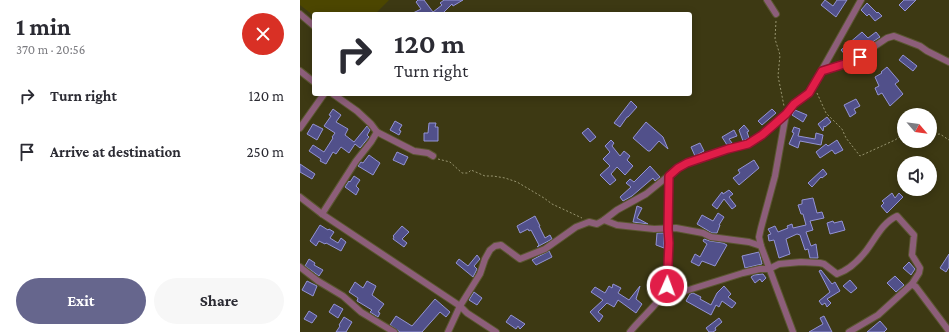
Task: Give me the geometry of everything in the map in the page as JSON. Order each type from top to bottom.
[{"type":"street","points":[[766,0],[776,14]]},
{"type":"street","points":[[448,332],[460,306],[480,274],[485,258],[490,250],[495,246],[501,245],[505,247],[520,259],[545,249],[576,227],[589,222],[597,224],[604,220],[617,210],[646,194],[678,168],[687,163],[748,144],[762,135],[786,114],[794,104],[809,93],[822,71],[856,3],[861,0]]},
{"type":"street","points":[[300,14],[312,24]]},
{"type":"street","points":[[822,71],[851,62],[887,38],[894,36],[914,42],[927,51],[949,62]]},
{"type":"street","points":[[300,71],[312,80]]},
{"type":"street","points":[[300,128],[323,96]]},
{"type":"street","points":[[336,96],[372,124],[377,132],[414,151],[428,153],[433,156]]},
{"type":"street","points":[[786,114],[775,176],[759,237],[769,269],[793,332]]},
{"type":"street","points":[[322,214],[356,161],[377,132]]},
{"type":"street","points":[[630,332],[641,318],[658,301],[665,292],[667,286],[669,243],[669,176]]},
{"type":"street","points":[[300,198],[496,332]]},
{"type":"street","points":[[665,292],[682,292],[743,273],[760,269],[769,269],[779,264],[789,262],[812,262],[824,264],[837,274],[855,263],[867,250],[888,220],[897,216],[914,235],[912,255],[920,268],[919,273],[912,284],[878,315],[849,332]]},
{"type":"street","points":[[604,220],[616,225],[668,229],[676,228],[703,233],[711,237],[749,242],[761,246]]},
{"type":"street","points":[[300,267],[343,296],[361,312],[394,332]]},
{"type":"street","points":[[912,284],[916,287],[949,331]]},
{"type":"path","points":[[776,14],[775,39],[780,55],[778,76],[786,114]]},
{"type":"path","points":[[814,84],[819,100],[826,113],[842,129],[846,138],[860,156],[886,145],[897,138]]},
{"type":"path","points":[[937,134],[940,134],[949,140]]},
{"type":"path","points":[[433,156],[441,161],[450,162],[462,173],[468,173],[471,170],[485,176],[505,178],[516,182],[552,204],[589,222]]},
{"type":"shaded area","points":[[300,0],[389,0],[377,12],[312,12],[312,14],[300,5]]},
{"type":"building","points":[[418,0],[424,0],[433,12],[415,12],[421,9],[416,2]]},
{"type":"building","points":[[444,0],[463,0],[453,6],[452,4],[444,12],[433,12],[442,5],[440,3]]},
{"type":"building","points":[[825,0],[833,6],[837,0],[847,0],[836,17],[821,5]]},
{"type":"building","points":[[904,0],[916,0],[905,11],[899,5]]},
{"type":"building","points":[[867,3],[882,16],[875,21],[869,14],[867,16],[861,10]]},
{"type":"building","points":[[862,32],[868,38],[876,32],[880,37],[848,58],[841,50]]},
{"type":"building","points":[[903,55],[917,66],[913,71],[899,60]]},
{"type":"building","points":[[887,67],[899,81],[895,84],[903,94],[890,106],[882,93],[878,95],[875,88],[879,86],[875,77],[882,73],[881,72]]},
{"type":"building","points":[[856,99],[860,106],[854,109],[856,113],[850,117],[844,105]]},
{"type":"building","points":[[631,101],[637,107],[620,127],[614,123]]},
{"type":"building","points":[[333,109],[341,115],[336,122],[348,129],[345,135],[354,142],[367,126],[370,130],[367,135],[369,137],[360,148],[355,144],[349,153],[341,147],[336,154],[333,152],[326,164],[320,161],[321,159],[309,151],[313,145],[324,152],[333,138],[332,137],[335,133],[324,126],[331,116],[329,115]]},
{"type":"building","points":[[772,109],[776,113],[762,125],[758,121]]},
{"type":"building","points":[[795,110],[807,115],[803,122],[792,115]]},
{"type":"building","points":[[827,117],[831,122],[825,127],[824,126],[823,131],[818,124]]},
{"type":"building","points":[[395,121],[402,125],[399,130],[401,131],[399,135],[390,130]]},
{"type":"building","points":[[646,122],[663,137],[668,149],[659,141],[650,151],[648,151],[633,138]]},
{"type":"building","points":[[429,123],[436,123],[435,127],[438,127],[438,141],[424,141],[424,133],[428,133]]},
{"type":"building","points":[[313,124],[323,129],[317,140],[307,134]]},
{"type":"building","points":[[744,125],[749,131],[747,132],[749,138],[743,141],[739,130]]},
{"type":"building","points":[[794,127],[800,129],[798,136],[815,139],[816,133],[823,135],[821,145],[800,141],[798,148],[789,144],[794,133],[792,132]]},
{"type":"building","points":[[588,128],[596,137],[590,142],[582,133]]},
{"type":"building","points":[[734,130],[737,136],[729,139],[732,143],[727,145],[722,137]]},
{"type":"building","points":[[611,140],[614,143],[612,146],[620,156],[624,151],[630,156],[627,160],[633,166],[625,175],[617,167],[611,174],[616,180],[610,185],[600,175],[610,166],[603,159],[610,152],[605,146]]},
{"type":"building","points":[[837,140],[843,150],[835,154],[832,150],[820,158],[816,152],[826,144],[828,146]]},
{"type":"building","points":[[700,143],[704,151],[695,156],[691,147]]},
{"type":"building","points":[[397,152],[408,157],[404,165],[393,160]]},
{"type":"building","points":[[369,155],[380,163],[373,175],[358,166],[361,162],[363,163]]},
{"type":"building","points":[[754,160],[759,168],[739,185],[733,178],[740,173],[738,170]]},
{"type":"building","points":[[300,164],[315,174],[312,179],[300,172]]},
{"type":"building","points":[[650,166],[660,177],[655,181],[653,178],[632,196],[623,201],[620,197],[631,187],[626,183],[630,179],[634,182]]},
{"type":"building","points":[[823,169],[827,174],[822,178],[821,177],[812,187],[808,183]]},
{"type":"building","points":[[354,176],[360,180],[356,186],[359,189],[356,195],[345,187]]},
{"type":"building","points":[[729,190],[733,194],[729,197],[736,206],[732,209],[724,199],[717,209],[712,205],[722,192],[723,194]]},
{"type":"building","points":[[892,193],[895,198],[897,196],[903,197],[887,213],[881,206],[884,203],[882,201]]},
{"type":"building","points":[[813,198],[817,213],[822,212],[824,218],[810,221],[813,230],[806,232],[811,246],[816,244],[818,258],[810,258],[808,249],[805,250],[800,235],[797,234],[786,239],[790,254],[779,258],[774,240],[769,241],[768,235],[771,234],[768,229],[775,226],[778,232],[788,228],[787,226],[792,224],[793,228],[806,225],[803,214],[801,214],[798,205],[802,204],[802,200]]},
{"type":"building","points":[[637,206],[642,208],[637,218],[648,224],[633,222]]},
{"type":"building","points":[[718,213],[724,217],[719,225],[717,233],[712,233],[697,224],[702,215],[713,221]]},
{"type":"building","points":[[535,216],[545,238],[550,235],[552,239],[537,247],[539,245],[531,230],[529,231],[528,229],[520,233],[517,226]]},
{"type":"building","points":[[833,221],[834,223],[842,221],[845,230],[830,234],[827,223]]},
{"type":"building","points":[[320,225],[334,232],[330,238],[338,243],[341,238],[346,242],[341,251],[326,243],[325,244],[319,241],[316,246],[310,241]]},
{"type":"building","points":[[402,226],[409,232],[402,239],[407,243],[404,247],[393,239],[393,236]]},
{"type":"building","points":[[657,233],[664,233],[664,248],[656,245]]},
{"type":"building","points":[[704,239],[727,245],[715,266],[702,261],[699,266],[691,262],[695,254],[700,257],[707,244],[703,241]]},
{"type":"building","points":[[549,251],[552,257],[536,265],[532,260]]},
{"type":"building","points":[[759,252],[762,264],[745,268],[742,256]]},
{"type":"building","points":[[949,254],[949,267],[946,272],[940,268]]},
{"type":"building","points":[[477,255],[480,259],[474,266],[477,269],[473,277],[456,263],[459,259],[468,266]]},
{"type":"building","points":[[309,259],[315,263],[314,265],[323,270],[319,276],[305,266]]},
{"type":"building","points":[[909,262],[915,269],[911,275],[903,268]]},
{"type":"building","points":[[821,270],[832,284],[835,282],[840,291],[827,299],[831,303],[827,307],[825,303],[822,305],[819,301],[830,292],[819,271]]},
{"type":"building","points":[[763,274],[766,278],[762,282],[760,279],[755,283],[751,277],[754,275]]},
{"type":"building","points":[[895,276],[904,285],[896,292],[887,283]]},
{"type":"building","points":[[850,280],[857,288],[851,293],[843,286]]},
{"type":"building","points":[[307,281],[317,286],[313,296],[302,290]]},
{"type":"building","points":[[367,281],[376,286],[372,295],[384,304],[378,312],[380,313],[378,317],[370,312],[372,310],[357,301],[358,298],[349,292],[355,282],[363,288]]},
{"type":"building","points":[[613,284],[621,288],[618,293],[629,300],[640,286],[636,299],[642,304],[636,313],[618,300],[614,307],[607,303],[598,312],[603,316],[599,322],[590,312],[603,300],[591,292],[595,287],[605,293],[609,286],[612,288]]},
{"type":"building","points":[[724,286],[731,294],[728,297],[736,303],[732,308],[722,301],[719,307],[716,305],[711,315],[686,301],[690,294],[693,293],[711,305],[717,293]]},
{"type":"building","points":[[474,292],[482,298],[477,305],[469,300]]},
{"type":"building","points":[[435,299],[450,312],[446,317],[440,312],[422,332],[400,332],[390,325],[396,316],[412,326]]},
{"type":"building","points":[[334,304],[343,309],[338,318],[329,312]]},
{"type":"building","points":[[309,311],[317,316],[312,323],[304,319]]},
{"type":"building","points":[[511,315],[525,324],[520,329],[518,326],[516,329],[506,322]]},
{"type":"building","points":[[824,316],[832,332],[809,332],[823,324],[820,318]]},
{"type":"building","points":[[344,317],[352,322],[346,332],[336,332],[340,326],[339,325]]},
{"type":"building","points":[[719,318],[722,322],[715,328],[716,330],[709,332],[706,328]]},
{"type":"building","points":[[880,321],[887,329],[884,332],[867,332]]},
{"type":"route","points":[[667,286],[669,243],[669,176],[678,168],[687,163],[748,144],[755,140],[786,114],[794,104],[809,93],[822,71],[851,62],[860,57]]}]
